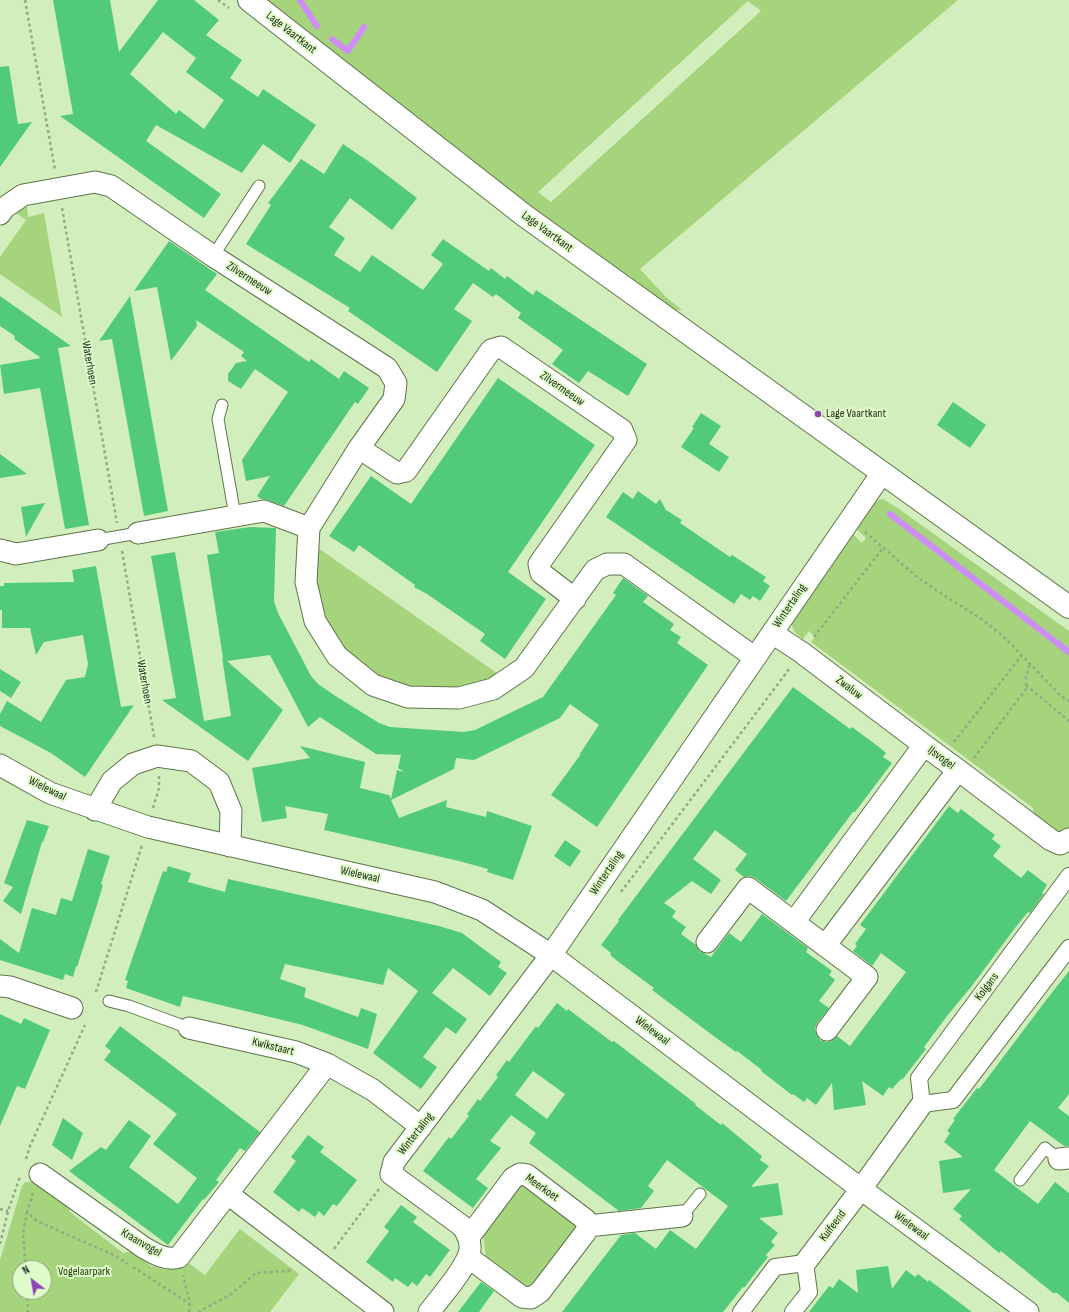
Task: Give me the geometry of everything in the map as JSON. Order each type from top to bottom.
[{"type":"street","name":"Lage Vaartkant","points":[[248,0],[525,216],[1069,607]]},
{"type":"street","name":"Zilvermeeuw","points":[[0,214],[4,208],[22,195],[95,182],[112,186],[213,256],[387,368],[396,383],[394,399],[359,448],[309,528],[306,582],[315,621],[337,656],[373,685],[408,697],[459,698],[493,689],[524,668],[595,570],[607,564],[624,564],[754,657]]},
{"type":"street","name":"Zilvermeeuw","points":[[359,448],[397,473],[406,471],[491,350],[501,347],[622,430],[626,440],[540,564],[541,573],[575,599]]},
{"type":"street","name":"Wintertaling","points":[[391,1174],[394,1162],[551,955],[754,657],[772,634],[882,473]]},
{"type":"street","points":[[129,535],[264,511],[309,528]]},
{"type":"street","points":[[0,550],[16,554],[98,540]]},
{"type":"street","name":"Zwaluw","points":[[772,634],[802,652],[924,745]]},
{"type":"street","name":"IJsvogel","points":[[794,922],[924,745],[954,767],[825,946]]},
{"type":"street","points":[[95,810],[112,781],[133,764],[157,756],[191,761],[219,782],[232,811],[230,846]]},
{"type":"street","name":"Wielewaal","points":[[0,765],[50,793],[95,810],[148,827],[435,892],[482,910],[551,955],[861,1189],[1028,1312]]},
{"type":"street","points":[[954,767],[1051,840],[1060,844],[1069,839]]},
{"type":"street","name":"Kolgans","points":[[922,1104],[920,1078],[1069,876]]},
{"type":"street","points":[[708,942],[748,888],[794,922],[867,978],[827,1030]]},
{"type":"street","points":[[861,1189],[922,1104],[952,1100],[1069,948]]},
{"type":"street","points":[[0,986],[10,987],[72,1008]]},
{"type":"street","name":"Kwikstaart","points":[[189,1028],[296,1052],[327,1064],[373,1090],[422,1127]]},
{"type":"street","name":"Kraanvogel","points":[[40,1174],[143,1247],[159,1256],[173,1259],[179,1257],[327,1064]]},
{"type":"street","points":[[391,1174],[462,1226],[468,1247],[522,1297],[531,1298],[540,1292],[585,1233],[588,1226],[682,1216]]},
{"type":"street","name":"Meerkoet","points":[[430,1312],[465,1264],[468,1247],[513,1178],[520,1174],[527,1175],[586,1220],[588,1226]]},
{"type":"street","name":"Kuifeend","points":[[805,1263],[861,1189]]},
{"type":"street","points":[[228,1194],[314,1260],[338,1283],[383,1312]]},
{"type":"street","points":[[740,1312],[775,1267],[805,1263],[809,1292],[793,1312]]},
{"type":"lane","name":"Zilvermeeuw","points":[[213,256],[259,186]]},
{"type":"lane","points":[[222,405],[218,419],[235,516]]},
{"type":"lane","points":[[98,540],[129,535]]},
{"type":"lane","name":"Kwikstaart","points":[[109,1001],[129,1006],[189,1028]]},
{"type":"lane","points":[[1020,1180],[1045,1148],[1064,1158]]},
{"type":"lane","points":[[682,1216],[700,1194]]},
{"type":"path","points":[[25,0],[58,189]]},
{"type":"path","name":"Waterhoen","points":[[58,189],[129,535],[157,756],[159,788],[148,827]]},
{"type":"path","points":[[850,518],[883,548],[926,583],[983,620],[1004,636],[1061,696],[1069,701]]},
{"type":"path","points":[[621,892],[802,652],[883,548]]},
{"type":"path","points":[[954,767],[1022,655]]},
{"type":"path","points":[[954,767],[1026,689],[1030,664]]},
{"type":"path","points":[[1026,684],[1069,721]]},
{"type":"path","points":[[198,1312],[230,1295],[256,1273],[289,1271],[314,1260],[391,1174]]},
{"type":"path","points":[[0,1209],[8,1211],[0,1244]]},
{"type":"path","points":[[25,1260],[23,1233],[27,1212]]},
{"type":"path","points":[[27,1300],[28,1312]]},
{"type":"path","points":[[188,1312],[190,1304]]},
{"type":"green space","points":[[265,0],[958,0],[640,269],[666,297],[682,310],[668,311],[659,308]],"holes":[[[748,1],[761,11],[551,202],[538,192]]]},
{"type":"green space","points":[[26,200],[28,217],[44,213],[62,317],[0,274],[0,257],[26,220],[12,210]]},
{"type":"green space","points":[[883,499],[1069,631],[1069,833],[1061,837],[1034,818],[1033,808],[811,642],[815,637],[809,631],[803,639],[794,631],[792,620],[851,532],[862,543],[866,538],[854,527],[873,501]]},
{"type":"green space","points":[[311,543],[501,676],[468,688],[427,691],[399,685],[371,675],[348,660],[318,606]]},
{"type":"green space","points":[[518,1180],[578,1225],[529,1290],[486,1260],[482,1223]]},
{"type":"green space","name":"Vogelaarpark","points":[[25,1182],[31,1182],[64,1195],[70,1212],[123,1253],[133,1251],[151,1266],[166,1270],[190,1264],[205,1275],[240,1229],[299,1274],[270,1312],[0,1312],[0,1260],[22,1186]]},
{"type":"building","points":[[53,0],[110,0],[119,52],[158,0],[194,0],[219,20],[206,35],[242,60],[230,78],[258,97],[263,89],[316,125],[290,163],[263,144],[242,173],[156,125],[146,141],[221,194],[204,218],[60,116],[73,114]],"holes":[[[163,32],[196,58],[186,72],[224,100],[204,129],[179,110],[176,114],[130,74]]]},
{"type":"building","points":[[9,66],[18,124],[32,122],[0,167],[0,67]]},
{"type":"building","points":[[343,144],[417,198],[392,230],[350,198],[329,227],[345,238],[334,255],[360,272],[372,255],[423,290],[443,264],[431,255],[443,239],[489,271],[491,268],[505,279],[507,276],[533,295],[536,290],[647,364],[628,396],[588,371],[579,383],[552,364],[563,350],[518,318],[521,313],[496,294],[493,297],[473,283],[454,309],[472,321],[437,372],[348,311],[350,308],[246,244],[271,205],[268,203],[301,159],[324,174]]},
{"type":"building","points":[[169,241],[217,274],[205,290],[309,362],[311,359],[339,379],[344,371],[369,388],[358,404],[355,402],[284,506],[261,499],[257,496],[270,476],[246,481],[242,460],[288,392],[255,369],[241,389],[228,381],[228,374],[236,363],[247,361],[241,356],[244,352],[196,320],[197,326],[171,361],[157,287],[134,291]]},
{"type":"building","points":[[0,296],[71,346],[58,348],[89,525],[65,529],[40,388],[4,394],[0,365],[41,358],[14,339],[15,336],[0,326]]},
{"type":"building","points":[[130,296],[168,511],[144,516],[112,339],[99,341]]},
{"type":"building","points":[[498,378],[595,445],[508,572],[546,599],[505,659],[480,641],[485,634],[427,594],[414,587],[415,585],[359,545],[354,552],[329,536],[371,476],[411,504]]},
{"type":"building","points":[[953,402],[986,425],[970,448],[937,425]]},
{"type":"building","points":[[701,413],[721,426],[709,444],[729,457],[719,472],[681,447],[694,428],[692,427]]},
{"type":"building","points":[[0,454],[27,474],[0,478]]},
{"type":"building","points":[[638,491],[656,504],[660,499],[666,510],[682,520],[680,523],[730,557],[732,555],[766,577],[763,581],[770,586],[760,601],[753,596],[750,600],[741,594],[734,604],[606,517],[623,492],[633,499]]},
{"type":"building","points":[[45,503],[26,537],[21,507]]},
{"type":"building","points":[[250,527],[276,528],[274,601],[278,613],[311,676],[318,684],[334,695],[379,723],[390,727],[464,732],[475,730],[543,697],[616,595],[613,593],[623,578],[648,596],[643,602],[674,624],[670,630],[681,637],[677,643],[708,665],[597,827],[551,795],[581,754],[579,755],[599,725],[570,704],[560,718],[474,760],[456,758],[454,769],[391,800],[399,818],[447,800],[446,807],[486,817],[487,811],[532,826],[513,880],[487,872],[488,869],[459,861],[324,830],[328,814],[285,806],[287,818],[262,822],[252,768],[310,758],[300,746],[365,762],[360,788],[389,795],[391,799],[397,770],[404,772],[398,768],[401,755],[376,754],[320,717],[308,727],[270,655],[227,661],[283,710],[248,761],[162,700],[176,698],[151,556],[175,552],[204,721],[231,716],[207,555],[219,553],[215,532]]},
{"type":"building","points":[[96,566],[121,707],[134,705],[85,777],[51,753],[0,726],[0,714],[7,701],[41,722],[66,680],[85,677],[88,664],[83,635],[44,642],[36,655],[30,628],[2,628],[0,586],[4,586],[4,583],[74,582],[72,570]]},
{"type":"building","points":[[0,669],[21,682],[11,698],[0,691]]},
{"type":"building","points":[[793,687],[850,729],[852,727],[879,747],[886,753],[883,757],[892,763],[786,901],[755,878],[750,876],[744,877],[735,870],[747,854],[715,830],[693,859],[721,880],[711,894],[692,881],[664,903],[676,911],[672,917],[686,927],[681,934],[696,945],[699,951],[711,957],[729,933],[741,942],[762,914],[808,948],[806,952],[832,971],[829,975],[835,980],[819,1001],[829,1008],[817,1023],[815,1029],[816,1034],[820,1040],[826,1042],[832,1041],[837,1036],[850,1046],[906,972],[881,953],[872,966],[853,951],[857,946],[855,944],[866,929],[860,925],[949,806],[958,813],[961,809],[995,835],[992,839],[1001,846],[993,856],[1021,878],[1028,870],[1047,885],[1042,893],[1044,894],[1030,913],[1028,912],[1015,928],[971,987],[947,1016],[924,1047],[926,1049],[902,1080],[901,1079],[892,1089],[889,1087],[883,1096],[862,1081],[866,1105],[834,1110],[832,1083],[816,1105],[807,1098],[804,1102],[793,1094],[792,1095],[737,1051],[736,1052],[715,1037],[652,990],[654,988],[610,955],[611,953],[601,945],[619,921],[618,920]]},
{"type":"building","points":[[27,820],[49,826],[42,842],[21,914],[3,901],[13,887],[4,883]]},
{"type":"building","points":[[565,840],[581,851],[570,867],[554,856]]},
{"type":"building","points":[[88,849],[110,856],[101,884],[103,885],[97,905],[73,977],[65,974],[63,980],[0,960],[0,939],[19,953],[32,908],[56,915],[61,898],[72,901]]},
{"type":"building","points":[[168,866],[191,873],[188,882],[225,892],[228,879],[439,926],[462,933],[501,962],[498,967],[507,973],[490,996],[453,968],[432,993],[467,1019],[456,1034],[446,1027],[423,1057],[437,1067],[421,1089],[373,1053],[418,991],[388,968],[383,985],[285,964],[280,979],[306,988],[304,997],[358,1017],[361,1008],[377,1014],[368,1049],[303,1025],[183,996],[180,1007],[126,988],[128,981],[125,980],[132,959],[163,871],[166,872]]},
{"type":"building","points":[[1069,971],[1069,1094],[1058,1108],[1069,1116],[1069,1146],[1064,1146],[1030,1121],[994,1170],[1038,1204],[1055,1182],[1069,1193],[1069,1303],[1057,1293],[1053,1293],[1001,1251],[999,1253],[959,1219],[962,1216],[953,1209],[971,1189],[943,1193],[939,1161],[963,1157],[944,1142],[950,1133],[947,1131],[955,1120],[953,1119],[977,1088],[979,1089]]},
{"type":"building","points":[[557,1003],[567,1011],[568,1009],[612,1042],[614,1041],[721,1125],[722,1123],[762,1156],[760,1160],[769,1166],[751,1187],[778,1183],[783,1215],[759,1218],[778,1233],[771,1242],[775,1245],[766,1255],[768,1257],[744,1288],[743,1287],[723,1312],[562,1312],[621,1235],[635,1233],[656,1249],[670,1230],[696,1249],[728,1206],[667,1160],[648,1186],[654,1191],[641,1208],[619,1211],[529,1143],[536,1133],[511,1115],[490,1141],[501,1148],[476,1179],[488,1188],[473,1208],[423,1171],[449,1137],[451,1139],[469,1116],[467,1114],[478,1099],[480,1101],[498,1077],[496,1075],[507,1060],[509,1062],[536,1026],[538,1028]],"holes":[[[533,1071],[565,1094],[547,1119],[515,1095]]]},
{"type":"building","points":[[0,1014],[21,1024],[24,1018],[50,1030],[25,1089],[17,1086],[0,1126]]},
{"type":"building","points":[[120,1026],[260,1132],[245,1151],[240,1148],[216,1180],[219,1182],[204,1200],[203,1199],[168,1245],[69,1171],[101,1147],[106,1150],[129,1120],[151,1136],[129,1167],[178,1204],[197,1178],[153,1144],[177,1114],[104,1060],[111,1051],[105,1046]]},
{"type":"building","points":[[63,1118],[83,1133],[72,1160],[52,1145]]},
{"type":"building","points":[[308,1135],[324,1147],[320,1152],[357,1180],[337,1206],[333,1204],[324,1216],[319,1211],[315,1217],[302,1208],[299,1212],[273,1192],[296,1161],[291,1157]]},
{"type":"building","points":[[401,1205],[417,1217],[413,1222],[450,1250],[430,1277],[426,1274],[417,1286],[412,1282],[408,1287],[395,1278],[393,1282],[366,1262],[389,1231],[384,1227]]},
{"type":"building","points":[[888,1266],[892,1289],[906,1270],[915,1277],[918,1274],[928,1282],[929,1280],[972,1312],[809,1312],[829,1286],[833,1288],[839,1279],[858,1293],[856,1270]]},
{"type":"building","points":[[481,1282],[494,1291],[479,1312],[458,1312]]},
{"type":"waterway","points":[[300,0],[317,26]]},
{"type":"waterway","points":[[332,39],[348,51],[364,27]]},
{"type":"waterway","points":[[890,514],[1069,652]]},
{"type":"place","name":"Lage Vaartkant","points":[[818,414]]}]
